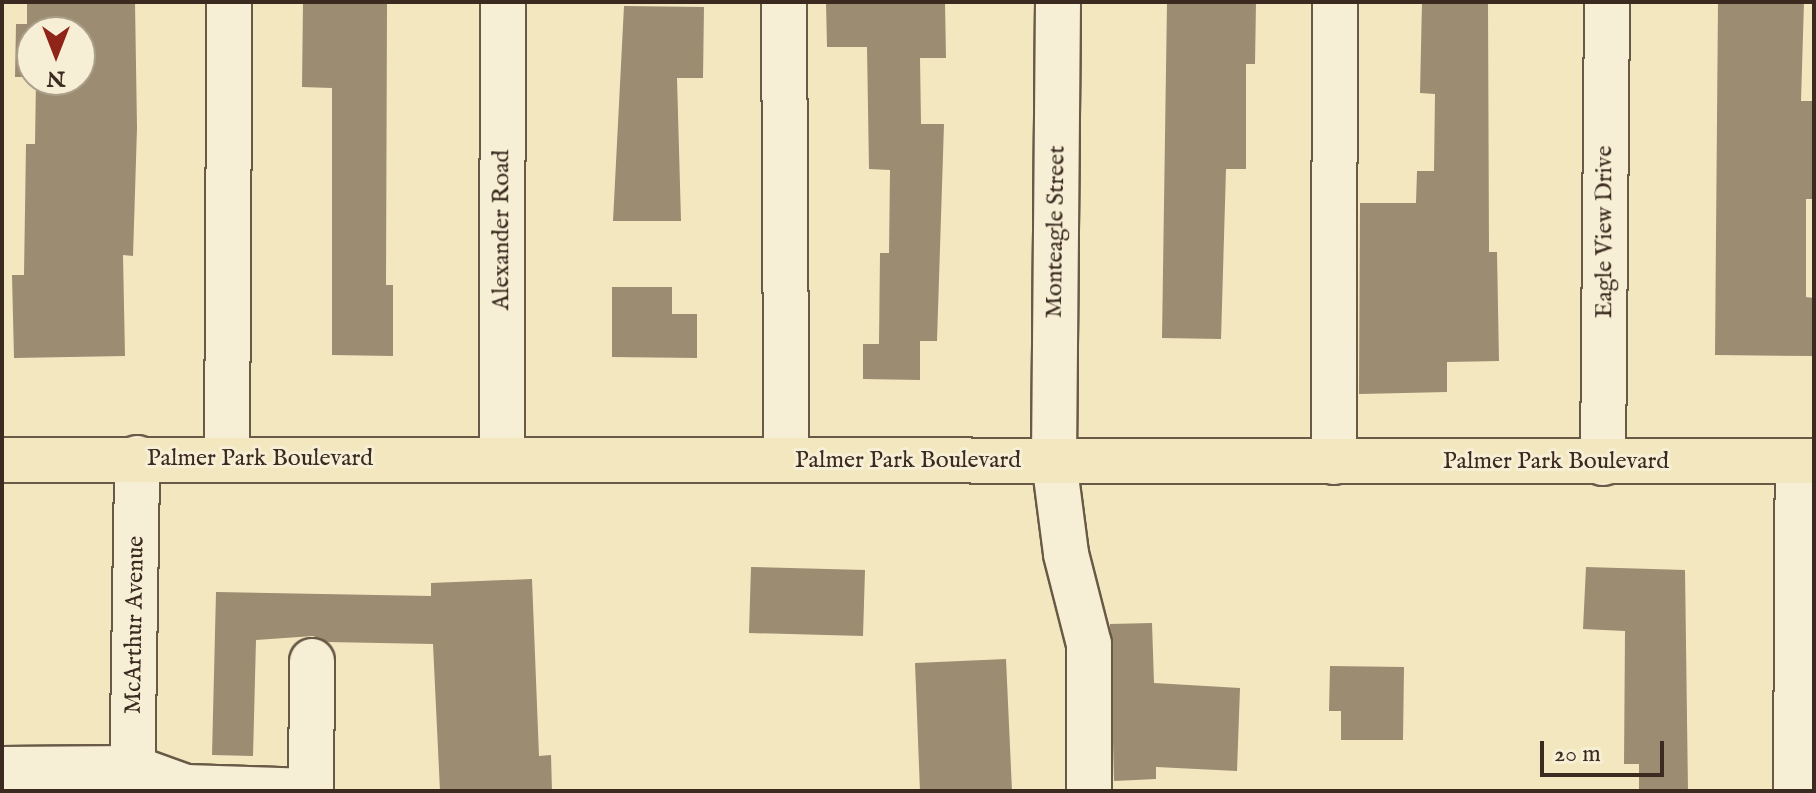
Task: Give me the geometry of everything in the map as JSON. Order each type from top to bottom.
[{"type":"main road","name":"Palmer Park Boulevard","points":[[2,460],[1806,461]]},
{"type":"street","points":[[227,460],[229,2]]},
{"type":"street","name":"Alexander Road","points":[[502,459],[503,2]]},
{"type":"street","points":[[784,2],[786,460]]},
{"type":"street","name":"Monteagle Street","points":[[1058,2],[1054,461],[1066,554],[1089,644],[1089,791]]},
{"type":"street","points":[[1334,462],[1335,2]]},
{"type":"street","name":"Eagle View Drive","points":[[1603,463],[1607,2]]},
{"type":"street","name":"McArthur Avenue","points":[[132,780],[137,458]]},
{"type":"street","points":[[1796,791],[1806,461]]},
{"type":"street","points":[[2,769],[186,787],[311,789],[312,661]]},
{"type":"building","points":[[27,2],[135,2],[137,128],[133,256],[123,255],[125,356],[14,358],[12,275],[24,275],[26,144],[35,144],[36,96],[96,96],[96,16],[27,16]]},
{"type":"building","points":[[303,2],[387,2],[386,285],[393,285],[393,356],[332,355],[332,88],[302,87]]},
{"type":"building","points":[[826,2],[945,2],[946,58],[920,58],[921,124],[944,124],[937,341],[920,341],[920,380],[863,379],[863,344],[879,344],[880,253],[889,253],[890,170],[869,169],[867,47],[827,47]]},
{"type":"building","points":[[1167,2],[1256,2],[1255,64],[1246,64],[1246,169],[1226,169],[1221,339],[1162,338]]},
{"type":"building","points":[[1422,2],[1488,2],[1489,252],[1497,252],[1499,361],[1447,362],[1447,392],[1359,394],[1360,203],[1416,203],[1417,171],[1434,171],[1435,94],[1420,93]]},
{"type":"building","points":[[1718,2],[1804,2],[1801,101],[1814,101],[1814,199],[1806,199],[1806,297],[1814,298],[1814,356],[1715,355]]},
{"type":"building","points":[[624,6],[704,7],[703,78],[677,78],[681,221],[613,221]]},
{"type":"building","points":[[612,287],[672,287],[672,314],[697,314],[697,358],[612,357]]},
{"type":"building","points":[[751,567],[865,570],[863,636],[749,633]]},
{"type":"building","points":[[1586,567],[1685,570],[1688,791],[1639,791],[1639,764],[1624,764],[1625,631],[1583,629]]},
{"type":"building","points":[[532,579],[539,756],[551,755],[552,791],[440,791],[433,644],[327,642],[313,636],[256,640],[253,756],[212,755],[216,592],[431,596],[431,583]]},
{"type":"building","points":[[1152,623],[1154,683],[1240,688],[1237,771],[1156,767],[1156,779],[1114,781],[1110,624]]},
{"type":"building","points":[[1006,659],[1012,791],[920,791],[915,663]]},
{"type":"building","points":[[1330,666],[1404,667],[1403,740],[1341,740],[1341,711],[1329,711]]}]
